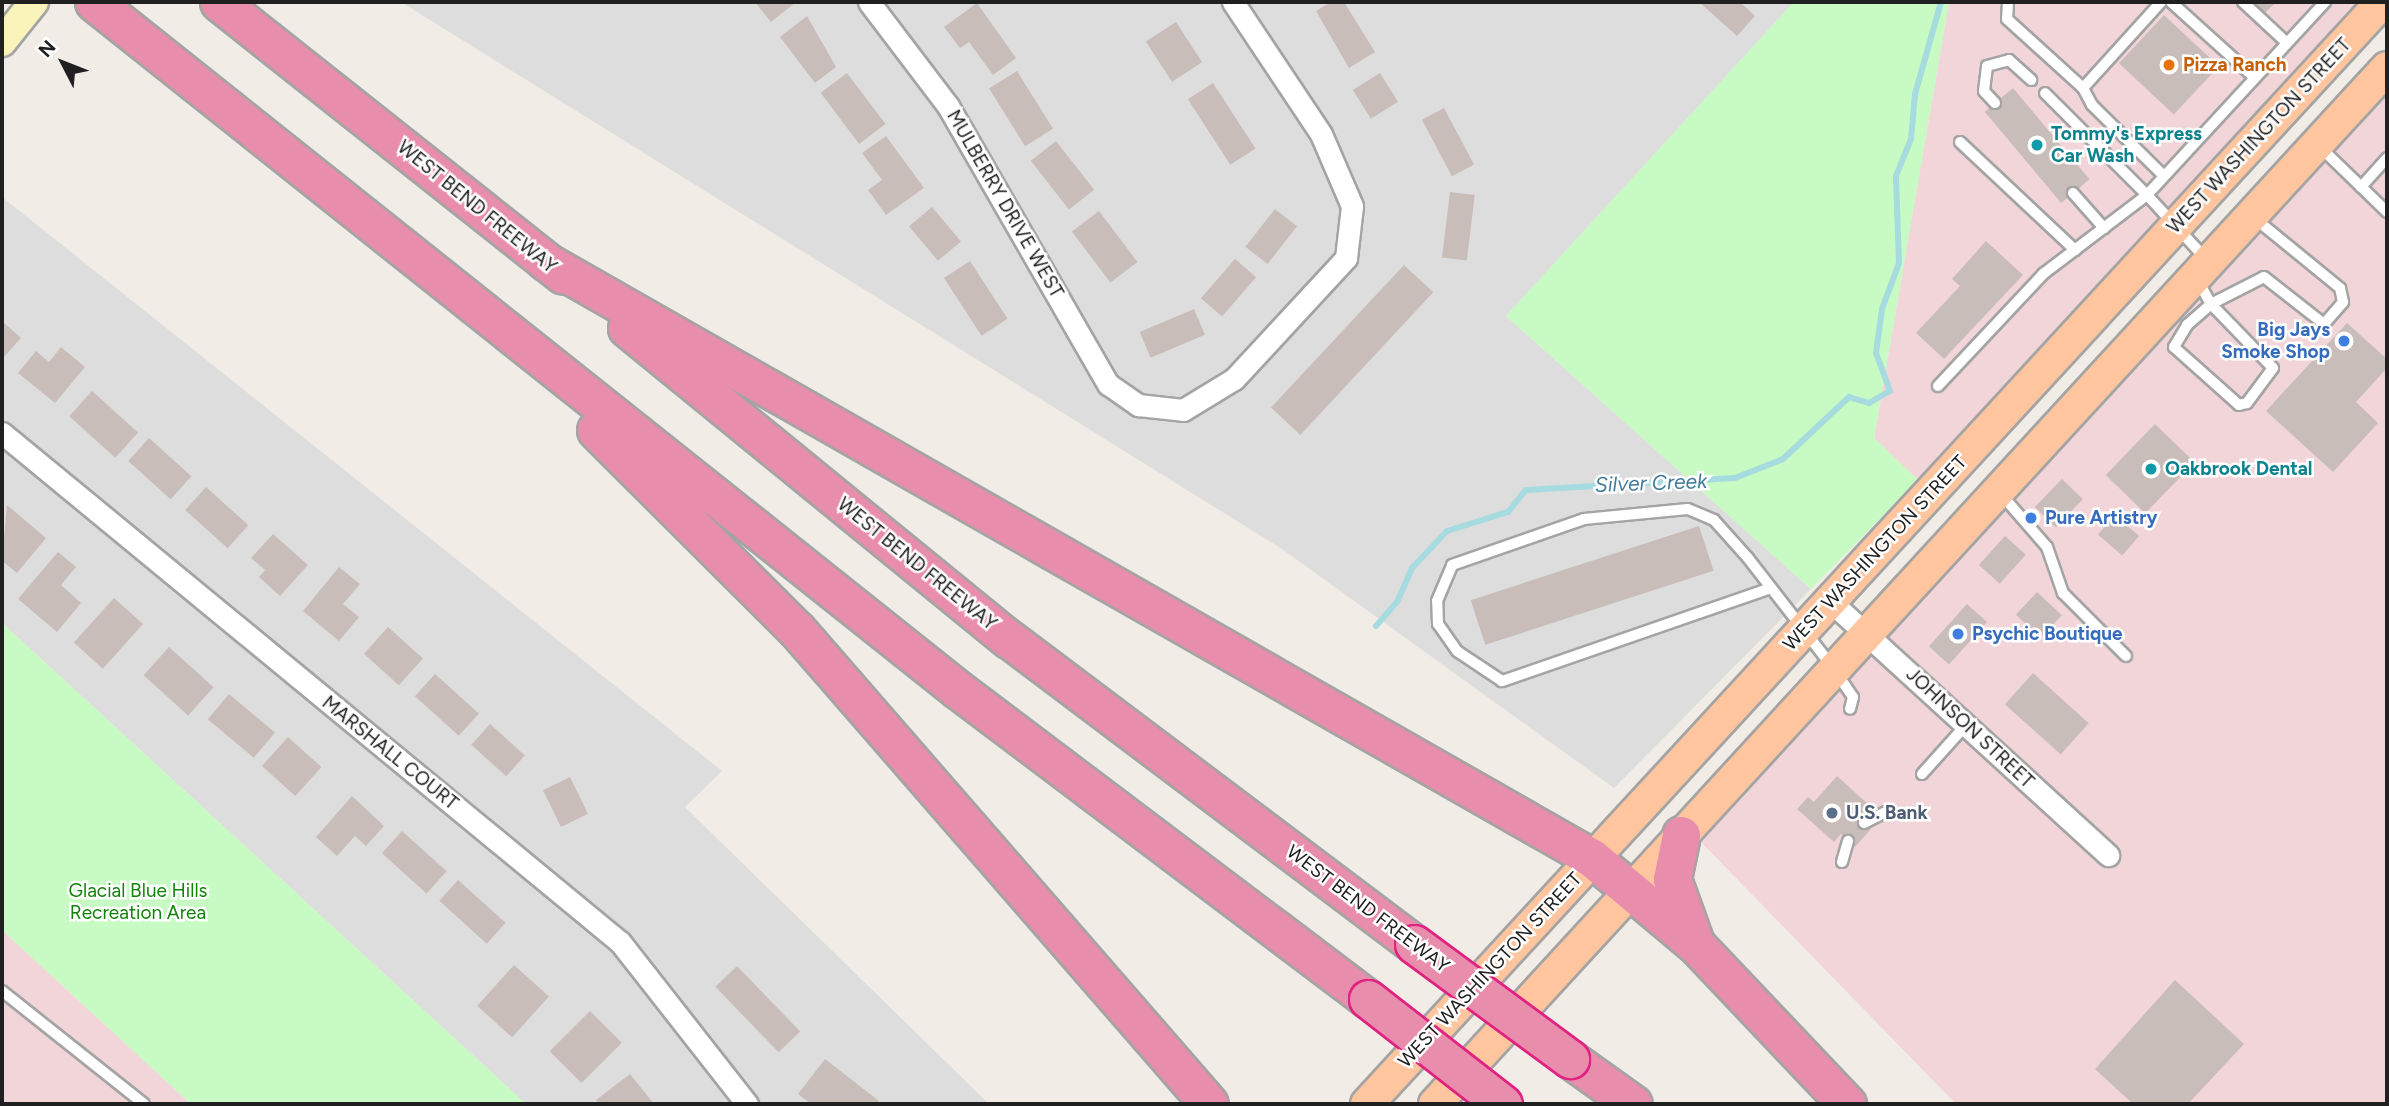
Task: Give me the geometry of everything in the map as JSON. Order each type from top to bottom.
[{"type":"highway","points":[[93,2],[515,341],[957,689],[1504,1104]]},
{"type":"highway","name":"WEST BEND FREEWAY","points":[[219,2],[545,261],[1009,639],[1414,944],[1633,1104]]},
{"type":"highway","points":[[545,261],[1592,858],[1632,888],[1695,944],[1847,1104]]},
{"type":"highway","points":[[515,341],[796,629],[1187,1089],[1209,1104]]},
{"type":"highway","points":[[1681,835],[1672,879],[1695,944]]},
{"type":"main road","name":"WEST WASHINGTON STREET","points":[[1367,1104],[2382,2]]},
{"type":"main road","points":[[1435,1104],[2387,68]]},
{"type":"street","points":[[7,36],[34,2]]},
{"type":"street","name":"MULBERRY DRIVE WEST","points":[[869,2],[948,106],[1108,384],[1139,405],[1183,410],[1234,379],[1346,258],[1352,206],[1321,134],[1233,2]]},
{"type":"street","name":"MARSHALL COURT","points":[[2,433],[620,942],[747,1104]]},
{"type":"street","name":"JOHNSON STREET","points":[[1830,601],[2108,855]]},
{"type":"lane","points":[[2008,2],[2007,19],[2083,88],[2092,105],[2163,175]]},
{"type":"lane","points":[[2083,88],[2161,2]]},
{"type":"lane","points":[[2171,2],[2255,78]]},
{"type":"lane","points":[[2242,2],[2287,43]]},
{"type":"lane","points":[[1938,386],[2043,274],[2147,195],[2325,2]]},
{"type":"lane","points":[[1995,103],[1984,91],[1986,65],[2009,60],[2031,80]]},
{"type":"lane","points":[[2045,93],[2147,195],[2202,269],[2211,304],[2273,368],[2247,403],[2239,405],[2175,347],[2186,325],[2211,304],[2264,276],[2318,321],[2332,318],[2343,302],[2340,288],[2251,216]]},
{"type":"lane","points":[[1960,142],[2075,250]]},
{"type":"lane","points":[[2317,144],[2387,212]]},
{"type":"lane","points":[[2361,187],[2387,158]]},
{"type":"lane","points":[[2073,193],[2104,228]]},
{"type":"lane","points":[[1998,491],[2047,547],[2063,593],[2126,656]]},
{"type":"lane","points":[[1771,588],[1502,681],[1457,651],[1438,624],[1437,601],[1452,565],[1584,519],[1688,509],[1714,520],[1771,588],[1853,696],[1850,709]]},
{"type":"lane","points":[[1922,774],[1966,724]]},
{"type":"lane","points":[[1864,823],[1886,812]]},
{"type":"lane","points":[[1842,862],[1849,841]]},
{"type":"lane","points":[[2,991],[145,1104]]},
{"type":"shaded area","points":[[401,2],[1794,2],[1506,316],[1811,589],[1614,788],[1282,549]]},
{"type":"shaded area","points":[[1949,2],[2362,2],[1918,480],[1874,438]]},
{"type":"shaded area","points":[[2387,91],[2387,1104],[1956,1104],[1698,839]]},
{"type":"shaded area","points":[[2,197],[722,771],[685,807],[989,1104],[526,1104],[2,623]]},
{"type":"shaded area","points":[[2,930],[191,1104],[2,1104]]},
{"type":"green space","points":[[1794,2],[1949,2],[1874,438],[1918,480],[1811,589],[1506,316]]},
{"type":"green space","name":"Glacial Blue Hills Recreation Area","points":[[2,623],[526,1104],[191,1104],[2,930]]},
{"type":"building","points":[[755,2],[796,2],[771,22]]},
{"type":"building","points":[[1331,2],[1344,2],[1375,52],[1349,68],[1316,11]]},
{"type":"building","points":[[1699,2],[1740,2],[1755,16],[1737,36]]},
{"type":"building","points":[[2247,2],[2276,2],[2262,16]]},
{"type":"building","points":[[977,3],[1016,58],[993,75],[969,42],[960,48],[944,27]]},
{"type":"building","name":"Pizza Ranch","points":[[2164,15],[2219,66],[2174,114],[2119,63]]},
{"type":"building","points":[[807,16],[836,67],[815,83],[780,37]]},
{"type":"building","points":[[1176,22],[1202,62],[1172,82],[1146,42]]},
{"type":"building","points":[[1017,71],[1053,129],[1025,146],[989,88]]},
{"type":"building","points":[[847,73],[886,124],[859,144],[821,93]]},
{"type":"building","points":[[1380,73],[1398,102],[1371,119],[1353,90]]},
{"type":"building","points":[[1213,83],[1255,148],[1230,165],[1188,99]]},
{"type":"building","name":"Tommy's Express Car Wash","points":[[2013,88],[2089,179],[2061,203],[1985,112]]},
{"type":"building","points":[[1444,108],[1474,165],[1452,176],[1422,120]]},
{"type":"building","points":[[886,136],[924,188],[886,215],[868,190],[882,180],[862,153]]},
{"type":"building","points":[[1056,141],[1094,190],[1069,210],[1031,161]]},
{"type":"building","points":[[1450,192],[1475,195],[1467,261],[1442,258]]},
{"type":"building","points":[[932,207],[961,241],[938,261],[909,226]]},
{"type":"building","points":[[1275,209],[1297,226],[1268,264],[1245,247]]},
{"type":"building","points":[[1099,211],[1138,262],[1110,283],[1072,231]]},
{"type":"building","points":[[1986,241],[2023,275],[1944,359],[1916,333],[1960,286],[1952,279]]},
{"type":"building","points":[[1235,259],[1256,277],[1222,317],[1201,298]]},
{"type":"building","points":[[970,261],[1008,319],[982,336],[944,278]]},
{"type":"building","points":[[1404,265],[1433,292],[1300,435],[1271,408]]},
{"type":"building","points":[[1194,309],[1205,335],[1151,358],[1140,332]]},
{"type":"building","points":[[2,321],[21,338],[2,359]]},
{"type":"building","points":[[2347,323],[2387,359],[2387,368],[2356,402],[2378,423],[2333,472],[2266,411]]},
{"type":"building","points":[[61,347],[85,367],[55,403],[18,373],[36,351],[49,362]]},
{"type":"building","points":[[92,391],[138,432],[115,458],[69,416]]},
{"type":"building","name":"Oakbrook Dental","points":[[2155,424],[2195,462],[2145,513],[2106,475]]},
{"type":"building","points":[[149,438],[191,476],[171,499],[128,461]]},
{"type":"building","points":[[2062,479],[2083,499],[2056,527],[2035,507]]},
{"type":"building","points":[[206,487],[248,525],[228,548],[185,510]]},
{"type":"building","points":[[7,505],[46,538],[17,573],[2,561]]},
{"type":"building","points":[[2115,515],[2139,536],[2122,556],[2098,535]]},
{"type":"building","points":[[1699,526],[1714,571],[1485,645],[1471,600]]},
{"type":"building","points":[[273,534],[308,565],[280,596],[259,577],[265,570],[251,558]]},
{"type":"building","points":[[2005,536],[2026,555],[2000,584],[1979,565]]},
{"type":"building","points":[[58,552],[76,567],[61,585],[81,603],[57,632],[18,599]]},
{"type":"building","points":[[339,567],[360,584],[343,604],[359,617],[339,641],[303,611]]},
{"type":"building","points":[[2037,592],[2062,615],[2041,638],[2016,615]]},
{"type":"building","points":[[114,598],[143,624],[103,669],[74,643]]},
{"type":"building","name":"Psychic Boutique","points":[[1967,604],[1987,622],[1949,664],[1929,646]]},
{"type":"building","points":[[388,627],[423,658],[399,685],[364,654]]},
{"type":"building","points":[[169,647],[214,687],[188,715],[144,675]]},
{"type":"building","points":[[2033,673],[2089,723],[2061,754],[2005,704]]},
{"type":"building","points":[[435,674],[479,713],[459,736],[415,696]]},
{"type":"building","points":[[229,694],[275,733],[254,758],[208,719]]},
{"type":"building","points":[[490,724],[525,755],[506,776],[471,745]]},
{"type":"building","points":[[288,737],[321,767],[295,796],[262,766]]},
{"type":"building","name":"U.S. Bank","points":[[1837,776],[1869,805],[1858,818],[1871,829],[1855,847],[1841,834],[1834,842],[1797,809],[1808,797],[1814,802]]},
{"type":"building","points":[[570,777],[588,814],[561,827],[543,790]]},
{"type":"building","points":[[352,796],[384,826],[366,846],[355,836],[337,856],[316,837]]},
{"type":"building","points":[[402,831],[447,871],[427,893],[382,853]]},
{"type":"building","points":[[458,880],[506,923],[487,944],[439,901]]},
{"type":"building","points":[[514,965],[549,996],[512,1037],[477,1006]]},
{"type":"building","points":[[737,966],[800,1031],[779,1052],[715,987]]},
{"type":"building","points":[[2175,980],[2244,1044],[2188,1104],[2133,1104],[2095,1069]]},
{"type":"building","points":[[590,1011],[622,1043],[582,1083],[550,1051]]},
{"type":"building","points":[[825,1059],[879,1101],[877,1104],[811,1104],[798,1094]]},
{"type":"building","points":[[630,1074],[654,1104],[599,1104],[596,1100]]},
{"type":"waterway","name":"Silver Creek","points":[[1376,626],[1397,602],[1412,568],[1447,531],[1508,512],[1526,490],[1735,478],[1783,459],[1849,397],[1869,403],[1890,391],[1876,353],[1882,309],[1899,263],[1896,176],[1911,139],[1915,94],[1941,2]]},
{"type":"place","name":"Pizza Ranch","points":[[2169,65]]},
{"type":"place","name":"Tommy's Express Car Wash","points":[[2037,145]]},
{"type":"place","name":"Big Jays Smoke Shop","points":[[2344,341]]},
{"type":"place","name":"Oakbrook Dental","points":[[2151,469]]},
{"type":"place","name":"Pure Artistry","points":[[2031,518]]},
{"type":"place","name":"Psychic Boutique","points":[[1958,634]]},
{"type":"place","name":"U.S. Bank","points":[[1832,813]]}]
